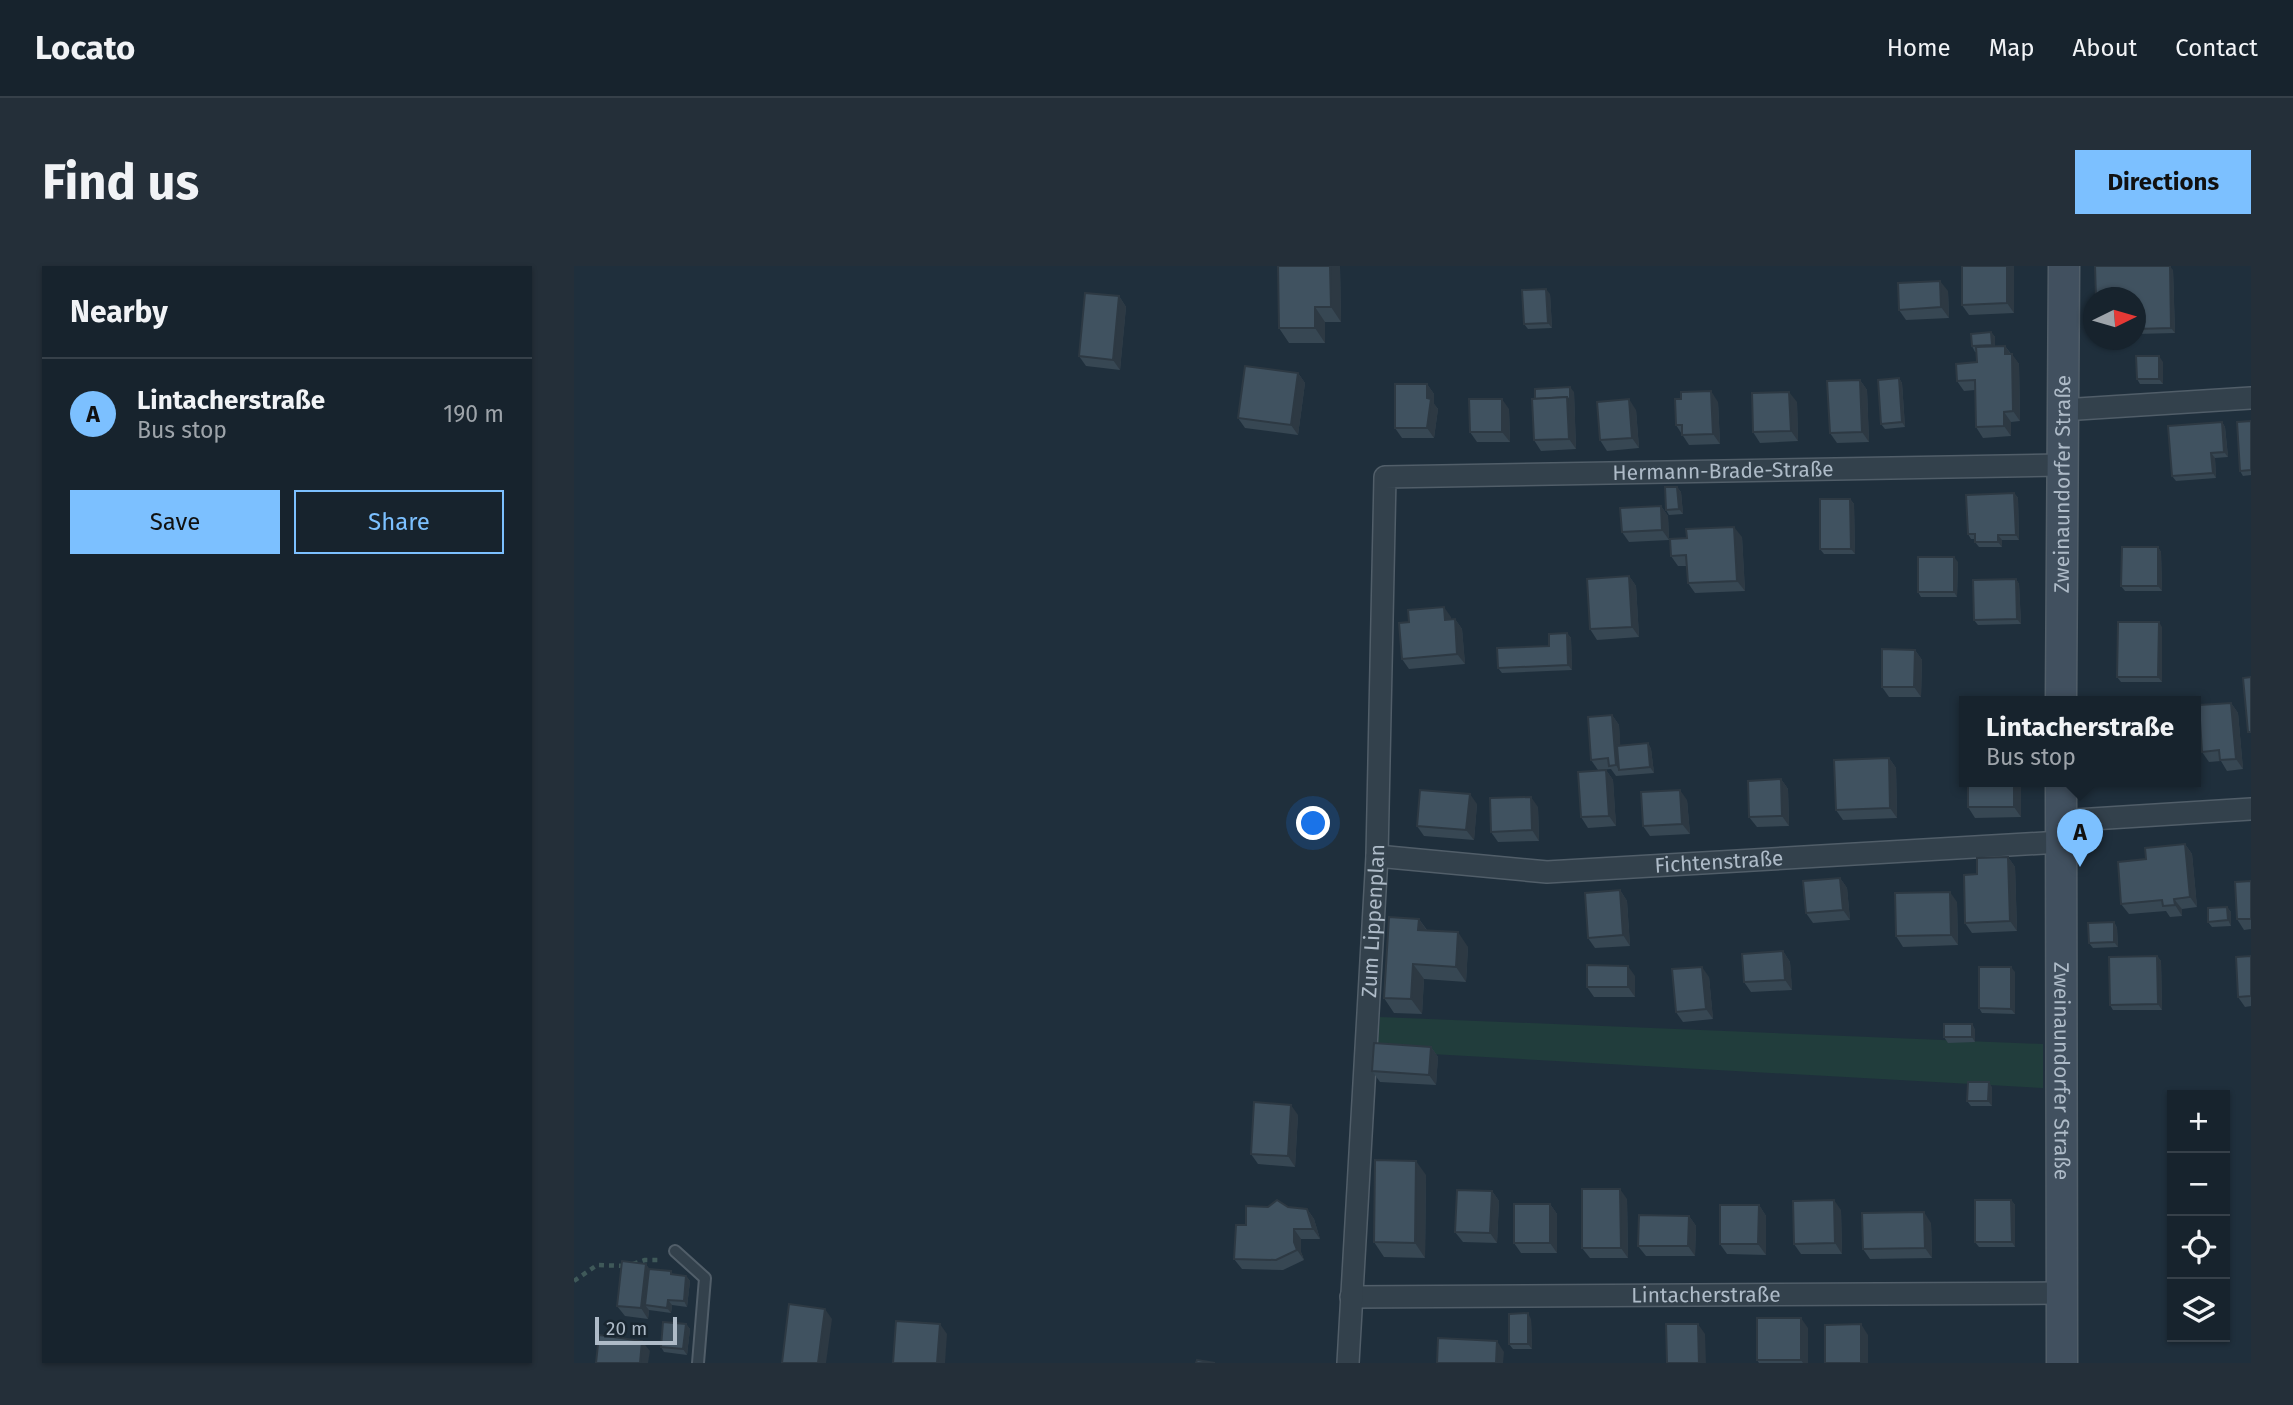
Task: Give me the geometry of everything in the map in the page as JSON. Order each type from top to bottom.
[{"type":"street","name":"Zweinaundorfer Straße","points":[[2061,696],[2064,266]]},
{"type":"street","points":[[2062,410],[2251,398]]},
{"type":"street","name":"Hermann-Brade-Straße","points":[[1385,477],[2062,465]]},
{"type":"street","name":"Zum Lippenplan","points":[[1348,1363],[1377,856],[1385,477]]},
{"type":"street","name":"Zweinaundorfer Straße","points":[[2060,787],[2062,1363]]},
{"type":"street","name":"Fichtenstraße","points":[[1377,856],[1547,872],[2060,832],[2251,809]]},
{"type":"street","name":"Lintacherstraße","points":[[1351,1297],[2062,1293]]},
{"type":"lane","points":[[675,1251],[705,1278],[698,1363]]},
{"type":"path","points":[[574,1281],[597,1265],[626,1266],[645,1260],[658,1260],[675,1251]]},
{"type":"green space","points":[[1380,1017],[2043,1044],[2043,1088],[1377,1051]]},
{"type":"building","points":[[1278,266],[1330,266],[1331,307],[1315,307],[1315,328],[1279,328]]},
{"type":"building","points":[[1962,266],[2007,266],[2007,303],[1962,305]]},
{"type":"building","points":[[2095,266],[2170,266],[2171,328],[2146,329],[2146,287],[2096,287]]},
{"type":"building","points":[[1940,281],[1941,307],[1899,310],[1898,283]]},
{"type":"building","points":[[1546,289],[1548,323],[1524,324],[1522,290]]},
{"type":"building","points":[[1085,293],[1119,296],[1113,360],[1079,356]]},
{"type":"building","points":[[1991,332],[1992,345],[1972,346],[1971,334]]},
{"type":"building","points":[[2005,346],[2005,354],[2012,354],[2013,411],[2004,412],[2004,426],[1976,427],[1975,380],[1957,381],[1956,364],[1977,362],[1976,347]]},
{"type":"building","points":[[2136,356],[2159,356],[2159,379],[2137,379]]},
{"type":"building","points":[[1245,366],[1298,373],[1291,425],[1238,418]]},
{"type":"building","points":[[1899,378],[1902,422],[1881,424],[1878,380]]},
{"type":"building","points":[[1860,380],[1862,432],[1830,433],[1827,381]]},
{"type":"building","points":[[1395,384],[1427,384],[1427,398],[1431,399],[1427,428],[1395,428]]},
{"type":"building","points":[[1570,387],[1570,402],[1567,397],[1535,399],[1535,389]]},
{"type":"building","points":[[1711,391],[1713,434],[1682,435],[1682,425],[1676,425],[1675,399],[1681,399],[1681,392]]},
{"type":"building","points":[[1789,392],[1791,431],[1753,432],[1752,393]]},
{"type":"building","points":[[1567,397],[1569,439],[1534,440],[1532,399]]},
{"type":"building","points":[[1469,399],[1502,399],[1502,432],[1470,432]]},
{"type":"building","points":[[1629,399],[1632,438],[1600,440],[1597,402]]},
{"type":"building","points":[[2251,421],[2251,470],[2240,471],[2237,422]]},
{"type":"building","points":[[2222,422],[2224,452],[2211,453],[2213,473],[2172,476],[2168,426]]},
{"type":"building","points":[[1665,487],[1677,487],[1679,509],[1666,510]]},
{"type":"building","points":[[2014,493],[2016,535],[1998,535],[1998,542],[1975,542],[1975,534],[1968,534],[1966,495]]},
{"type":"building","points":[[1820,499],[1850,499],[1851,549],[1820,549]]},
{"type":"building","points":[[1661,506],[1662,530],[1622,532],[1620,508]]},
{"type":"building","points":[[1734,527],[1737,581],[1688,583],[1686,555],[1671,556],[1670,539],[1687,538],[1686,529]]},
{"type":"building","points":[[2122,547],[2158,547],[2158,586],[2121,586]]},
{"type":"building","points":[[1918,557],[1954,557],[1954,592],[1918,592]]},
{"type":"building","points":[[1629,576],[1632,627],[1590,629],[1587,579]]},
{"type":"building","points":[[2016,579],[2017,619],[1974,620],[1973,580]]},
{"type":"building","points":[[1444,607],[1445,620],[1455,619],[1457,654],[1402,659],[1399,623],[1409,622],[1408,610]]},
{"type":"building","points":[[2118,622],[2159,622],[2158,677],[2117,677]]},
{"type":"building","points":[[1567,633],[1568,665],[1498,668],[1497,648],[1549,646],[1549,634]]},
{"type":"building","points":[[1882,649],[1915,650],[1914,687],[1882,687]]},
{"type":"building","points":[[2251,677],[2251,732],[2248,732],[2243,678]]},
{"type":"building","points":[[2231,703],[2236,759],[2220,760],[2219,750],[2202,752],[2201,705]]},
{"type":"building","points":[[1612,715],[1616,765],[1609,766],[1608,758],[1591,760],[1588,717]]},
{"type":"building","points":[[1648,743],[1650,767],[1619,770],[1617,746]]},
{"type":"building","points":[[1889,758],[1890,808],[1836,810],[1834,760]]},
{"type":"building","points":[[1606,770],[1609,816],[1581,817],[1578,772]]},
{"type":"building","points":[[1781,779],[1782,816],[1749,817],[1748,781]]},
{"type":"building","points":[[1968,787],[2014,787],[2014,807],[1968,807]]},
{"type":"building","points":[[1420,790],[1470,794],[1466,830],[1417,826]]},
{"type":"building","points":[[1680,790],[1682,824],[1643,826],[1641,792]]},
{"type":"building","points":[[1531,797],[1532,830],[1491,832],[1490,798]]},
{"type":"building","points":[[2185,844],[2190,897],[2174,899],[2175,905],[2163,906],[2162,900],[2121,904],[2118,862],[2146,859],[2145,848]]},
{"type":"building","points":[[2008,857],[2010,921],[1965,923],[1964,875],[1977,874],[1977,858]]},
{"type":"building","points":[[1840,878],[1843,910],[1806,913],[1803,881]]},
{"type":"building","points":[[2251,881],[2251,919],[2237,919],[2235,882]]},
{"type":"building","points":[[1620,890],[1623,935],[1588,938],[1585,893]]},
{"type":"building","points":[[1950,892],[1951,935],[1896,936],[1895,893]]},
{"type":"building","points":[[2227,907],[2228,920],[2208,922],[2208,908]]},
{"type":"building","points":[[1389,917],[1419,919],[1418,930],[1458,932],[1456,967],[1413,964],[1411,999],[1384,998]]},
{"type":"building","points":[[2114,922],[2114,942],[2089,943],[2088,923]]},
{"type":"building","points":[[1783,951],[1785,980],[1744,982],[1742,954]]},
{"type":"building","points":[[2157,956],[2158,1004],[2110,1005],[2109,957]]},
{"type":"building","points":[[2251,956],[2251,996],[2238,997],[2236,957]]},
{"type":"building","points":[[1587,965],[1628,966],[1628,987],[1587,987]]},
{"type":"building","points":[[1702,967],[1706,1009],[1676,1012],[1672,969]]},
{"type":"building","points":[[1979,967],[2011,967],[2011,1009],[1979,1008]]},
{"type":"building","points":[[1944,1024],[1972,1024],[1972,1037],[1944,1037]]},
{"type":"building","points":[[1374,1043],[1431,1047],[1429,1075],[1372,1071]]},
{"type":"building","points":[[1968,1082],[1989,1082],[1988,1101],[1967,1101]]},
{"type":"building","points":[[1254,1102],[1291,1105],[1288,1156],[1251,1154]]},
{"type":"building","points":[[1375,1160],[1416,1161],[1415,1243],[1374,1242]]},
{"type":"building","points":[[1582,1189],[1620,1189],[1621,1248],[1582,1248]]},
{"type":"building","points":[[1457,1190],[1492,1191],[1490,1233],[1455,1232]]},
{"type":"building","points":[[1277,1200],[1288,1207],[1307,1209],[1313,1229],[1294,1229],[1297,1250],[1276,1260],[1234,1259],[1236,1225],[1246,1225],[1246,1206],[1268,1207]]},
{"type":"building","points":[[1834,1200],[1835,1243],[1794,1244],[1793,1201]]},
{"type":"building","points":[[1975,1200],[2011,1200],[2012,1242],[1975,1242]]},
{"type":"building","points":[[1514,1204],[1550,1204],[1550,1243],[1514,1243]]},
{"type":"building","points":[[1720,1205],[1759,1205],[1758,1244],[1720,1244]]},
{"type":"building","points":[[1924,1212],[1925,1248],[1863,1249],[1862,1213]]},
{"type":"building","points":[[1639,1215],[1689,1216],[1688,1246],[1638,1246]]},
{"type":"building","points":[[622,1261],[646,1264],[641,1308],[617,1306]]},
{"type":"building","points":[[649,1269],[671,1271],[671,1274],[686,1276],[684,1301],[668,1300],[667,1308],[645,1305]]},
{"type":"building","points":[[789,1304],[825,1309],[818,1363],[782,1363]]},
{"type":"building","points":[[1528,1313],[1528,1344],[1509,1344],[1509,1314]]},
{"type":"building","points":[[1757,1318],[1801,1318],[1801,1360],[1757,1360]]},
{"type":"building","points":[[896,1321],[940,1324],[937,1363],[893,1363]]},
{"type":"building","points":[[663,1322],[686,1324],[683,1349],[661,1347]]},
{"type":"building","points":[[1666,1324],[1698,1324],[1699,1363],[1667,1363]]},
{"type":"building","points":[[1861,1324],[1861,1363],[1825,1363],[1825,1325]]},
{"type":"building","points":[[599,1335],[642,1341],[640,1363],[596,1363]]},
{"type":"building","points":[[1438,1338],[1497,1341],[1496,1363],[1437,1363]]},
{"type":"place","name":"Lintacherstraße","points":[[2080,867]]}]
